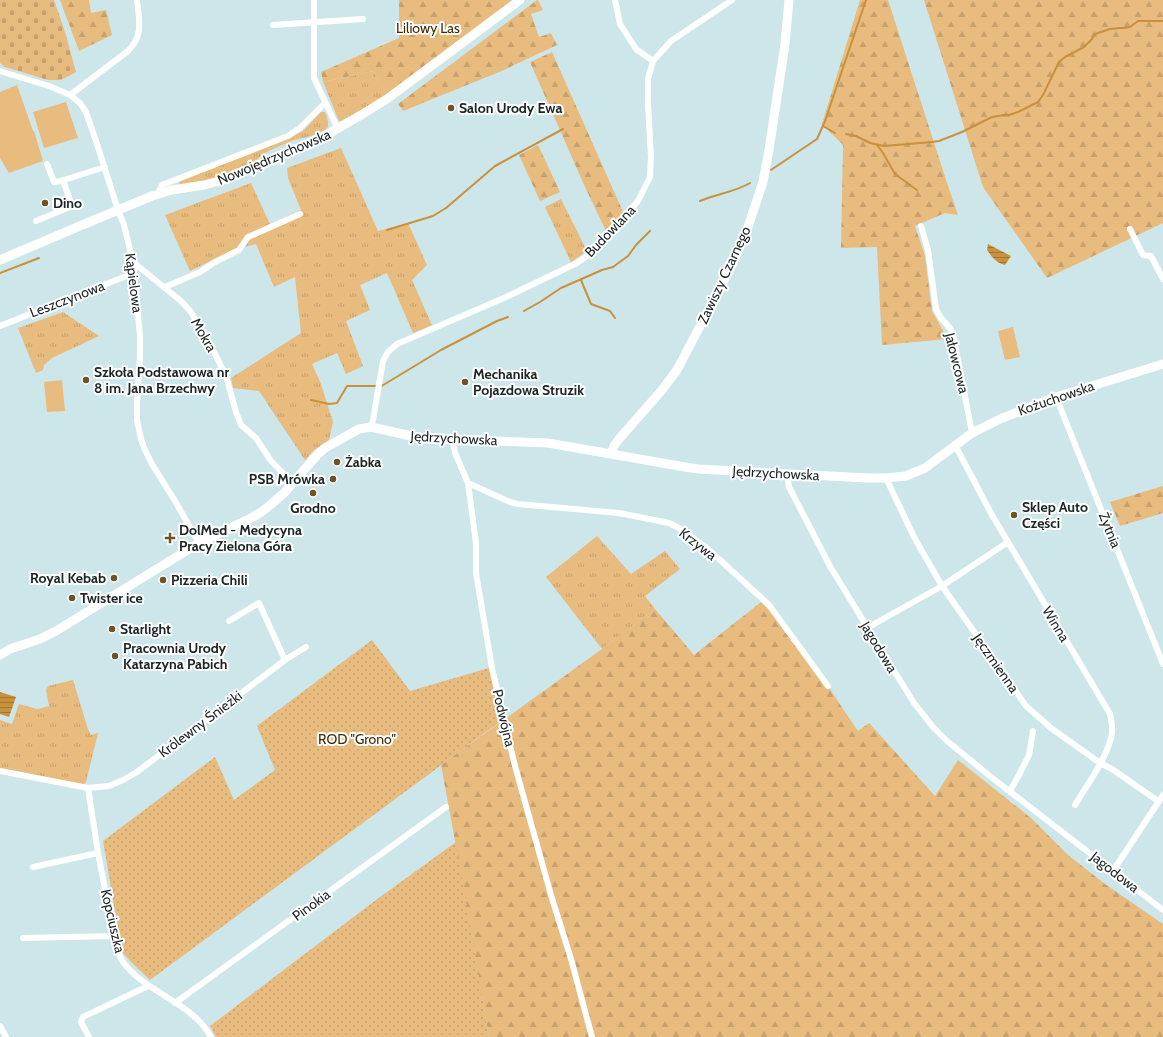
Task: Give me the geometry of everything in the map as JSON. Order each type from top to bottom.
[{"type":"main road","name":"Nowojędrzychowska","points":[[0,260],[157,195],[172,190],[211,184],[223,180],[338,129],[387,99],[520,0]]},
{"type":"main road","name":"Zawiszy Czarnego","points":[[611,454],[619,439],[662,390],[677,370],[732,265],[747,230],[762,182],[769,150],[785,44],[789,0]]},
{"type":"main road","name":"Kożuchowska","points":[[955,445],[972,433],[1000,418],[1056,397],[1163,364]]},
{"type":"main road","name":"Jędrzychowska","points":[[371,427],[414,437],[453,440],[528,441],[548,443],[686,467],[868,478],[906,476],[919,471],[955,445]]},
{"type":"main road","points":[[0,655],[10,649],[33,642],[56,631],[199,543],[253,517],[269,506],[293,483],[325,448],[359,429],[371,427]]},
{"type":"main road","points":[[0,648],[10,649]]},
{"type":"street","points":[[70,95],[128,51],[133,45],[139,34],[140,26],[138,0]]},
{"type":"street","points":[[314,0],[314,78],[338,129]]},
{"type":"street","points":[[615,0],[620,24],[636,49],[653,61]]},
{"type":"street","name":"Budowlana","points":[[371,427],[383,361],[388,352],[397,344],[504,298],[577,262],[587,256],[600,244],[638,201],[650,177],[651,157],[648,79],[653,61],[671,41],[732,0]]},
{"type":"street","points":[[273,25],[364,19]]},
{"type":"street","name":"Kąpielowa","points":[[0,71],[49,86],[70,95],[80,103],[86,112],[105,167],[133,262],[140,342],[137,384],[137,420],[141,439],[152,464],[199,543]]},
{"type":"street","points":[[157,195],[162,185],[288,136],[300,128],[325,103]]},
{"type":"street","points":[[47,164],[54,182],[105,167]]},
{"type":"street","points":[[36,221],[72,206],[63,180]]},
{"type":"street","points":[[165,287],[200,272],[215,262],[239,250],[248,237],[300,214]]},
{"type":"street","name":"Jałowcowa","points":[[921,226],[928,250],[936,308],[941,318],[953,334],[972,433]]},
{"type":"street","points":[[1130,229],[1144,255],[1151,256],[1163,279]]},
{"type":"street","name":"Mokra","points":[[133,262],[183,302],[191,312],[226,376],[241,425],[256,438],[270,461],[293,483]]},
{"type":"street","name":"Leszczynowa","points":[[0,326],[134,273]]},
{"type":"street","name":"Żytnia","points":[[1056,397],[1163,664]]},
{"type":"street","name":"Podwójna","points":[[453,440],[455,453],[468,483],[476,543],[477,579],[492,668],[502,712],[523,794],[592,1037]]},
{"type":"street","name":"Winna","points":[[955,445],[978,490],[1110,714],[1112,734],[1107,750],[1075,805]]},
{"type":"street","name":"Jagodowa","points":[[787,474],[789,487],[838,579],[923,716],[946,740],[1163,910]]},
{"type":"street","name":"Jęczmienna","points":[[886,478],[914,536],[942,586],[1026,706],[1052,728],[1100,763],[1112,769],[1158,801]]},
{"type":"street","name":"Krzywa","points":[[468,483],[516,504],[619,513],[674,525],[707,548],[769,605],[828,686]]},
{"type":"street","points":[[867,628],[942,586],[1008,542]]},
{"type":"street","points":[[229,621],[259,604],[285,660]]},
{"type":"street","name":"Królewny Śnieżki","points":[[0,771],[88,788],[109,786],[137,772],[285,660],[306,647]]},
{"type":"street","points":[[1010,790],[1029,755],[1033,731]]},
{"type":"street","name":"Kopciuszka","points":[[88,788],[98,853],[114,936],[122,961],[148,986],[198,1019],[211,1037]]},
{"type":"street","points":[[1113,871],[1163,795]]},
{"type":"street","name":"Pinokia","points":[[175,1003],[446,807]]},
{"type":"street","points":[[33,867],[98,853]]},
{"type":"street","points":[[23,938],[114,936]]},
{"type":"street","points":[[89,1037],[81,1022],[83,1017],[148,986]]},
{"type":"street","points":[[0,1026],[6,1037]]},
{"type":"green space","points":[[0,0],[54,0],[76,72],[61,80],[48,80],[5,67],[0,63]]},
{"type":"green space","points":[[60,0],[89,0],[91,13],[106,10],[112,35],[79,51]]},
{"type":"green space","name":"Liliowy Las","points":[[399,0],[513,0],[387,94],[373,71],[323,82],[321,72],[399,38]]},
{"type":"green space","points":[[537,0],[543,10],[531,14],[539,37],[551,33],[557,45],[504,70],[403,111],[398,104]]},
{"type":"green space","points":[[860,0],[888,0],[958,215],[945,213],[915,226],[925,256],[932,311],[948,339],[882,345],[877,247],[841,248],[843,145],[822,124]]},
{"type":"green space","points":[[924,0],[1163,0],[1163,223],[1047,278],[983,187]]},
{"type":"green space","points":[[552,52],[624,214],[606,231],[530,62]]},
{"type":"green space","points":[[373,71],[387,94],[344,121],[339,121],[323,82]]},
{"type":"green space","points":[[17,85],[43,161],[9,173],[0,158],[0,92]]},
{"type":"green space","points":[[66,102],[78,138],[44,148],[33,112]]},
{"type":"green space","points":[[321,112],[325,112],[328,121],[328,127],[325,130],[311,136],[294,140],[268,151],[251,164],[223,177],[179,186],[181,181],[303,131]]},
{"type":"green space","points":[[538,145],[560,192],[540,201],[519,155]]},
{"type":"green space","points":[[341,148],[378,231],[408,223],[427,265],[412,280],[432,325],[413,333],[387,273],[360,285],[370,310],[346,321],[363,366],[346,374],[337,353],[312,364],[321,384],[333,422],[329,440],[314,450],[305,460],[259,391],[233,388],[231,378],[301,333],[295,277],[274,287],[256,244],[235,249],[190,271],[165,215],[251,183],[270,224],[301,210],[288,178],[287,168]]},
{"type":"green space","points":[[561,199],[587,251],[571,262],[545,207]]},
{"type":"green space","points":[[63,312],[99,336],[52,358],[44,365],[43,370],[36,373],[18,328]]},
{"type":"green space","points":[[1013,327],[1020,357],[1005,360],[998,331]]},
{"type":"green space","points":[[62,380],[65,411],[47,412],[44,382]]},
{"type":"green space","points":[[1163,486],[1163,513],[1120,526],[1110,502]]},
{"type":"green space","points":[[597,536],[631,574],[665,551],[680,569],[645,596],[655,609],[602,649],[546,577]]},
{"type":"green space","points":[[761,602],[801,647],[858,731],[869,723],[935,796],[958,760],[1031,818],[1068,855],[1105,884],[1163,924],[1163,1037],[489,1037],[441,765],[655,609],[694,655]]},
{"type":"green space","name":"ROD \"Grono\"","points":[[372,640],[410,691],[489,668],[501,721],[150,980],[122,952],[103,841],[215,757],[234,800],[275,770],[257,726]]},
{"type":"green space","points":[[73,680],[88,729],[91,735],[98,733],[86,782],[83,785],[0,768],[0,720],[12,724],[19,704],[37,709],[49,706],[46,690],[48,686]]},
{"type":"green space","points":[[456,842],[489,1037],[216,1037],[210,1026],[376,900]]},
{"type":"shaded area","points":[[988,244],[1011,256],[1005,265],[997,261],[991,255],[987,250]]},
{"type":"shaded area","points":[[0,692],[16,697],[9,717],[0,714]]},
{"type":"waterway","points":[[771,170],[817,139],[825,121],[866,0]]},
{"type":"waterway","points":[[846,134],[856,136],[870,143],[884,146],[939,141],[962,132],[992,117],[1009,115],[1038,102],[1059,62],[1065,57],[1084,47],[1095,34],[1110,29],[1130,27],[1138,21],[1163,21]]},
{"type":"waterway","points":[[823,126],[835,133]]},
{"type":"waterway","points":[[387,230],[433,216],[446,208],[495,166],[563,129]]},
{"type":"waterway","points":[[877,145],[895,174],[917,190]]},
{"type":"waterway","points":[[700,201],[738,189],[750,183]]},
{"type":"waterway","points":[[524,311],[561,288],[602,270],[613,267],[628,256],[636,245],[650,231]]},
{"type":"waterway","points":[[0,273],[39,258]]},
{"type":"waterway","points":[[581,280],[591,304],[610,311],[615,318]]},
{"type":"waterway","points":[[380,387],[441,350],[497,321],[508,317]]},
{"type":"waterway","points":[[311,400],[329,404],[337,403],[347,386],[376,386]]},
{"type":"place","name":"Salon Urody Ewa","points":[[451,108]]},
{"type":"place","name":"Dino","points":[[45,203]]},
{"type":"place","name":"Szkoła Podstawowa nr 8 im. Jana Brzechwy","points":[[86,380]]},
{"type":"place","name":"Mechanika Pojazdowa Struzik","points":[[465,382]]},
{"type":"place","name":"Żabka","points":[[337,462]]},
{"type":"place","name":"PSB Mrówka","points":[[333,479]]},
{"type":"place","name":"Grodno","points":[[313,493]]},
{"type":"place","name":"Sklep Auto Części","points":[[1014,515]]},
{"type":"place","name":"DolMed - Medycyna Pracy Zielona Góra","points":[[170,538]]},
{"type":"place","name":"Royal Kebab","points":[[114,578]]},
{"type":"place","name":"Pizzeria Chili","points":[[163,580]]},
{"type":"place","name":"Twister ice","points":[[72,598]]},
{"type":"place","name":"Starlight","points":[[112,629]]},
{"type":"place","name":"Pracownia Urody Katarzyna Pabich","points":[[115,656]]}]
